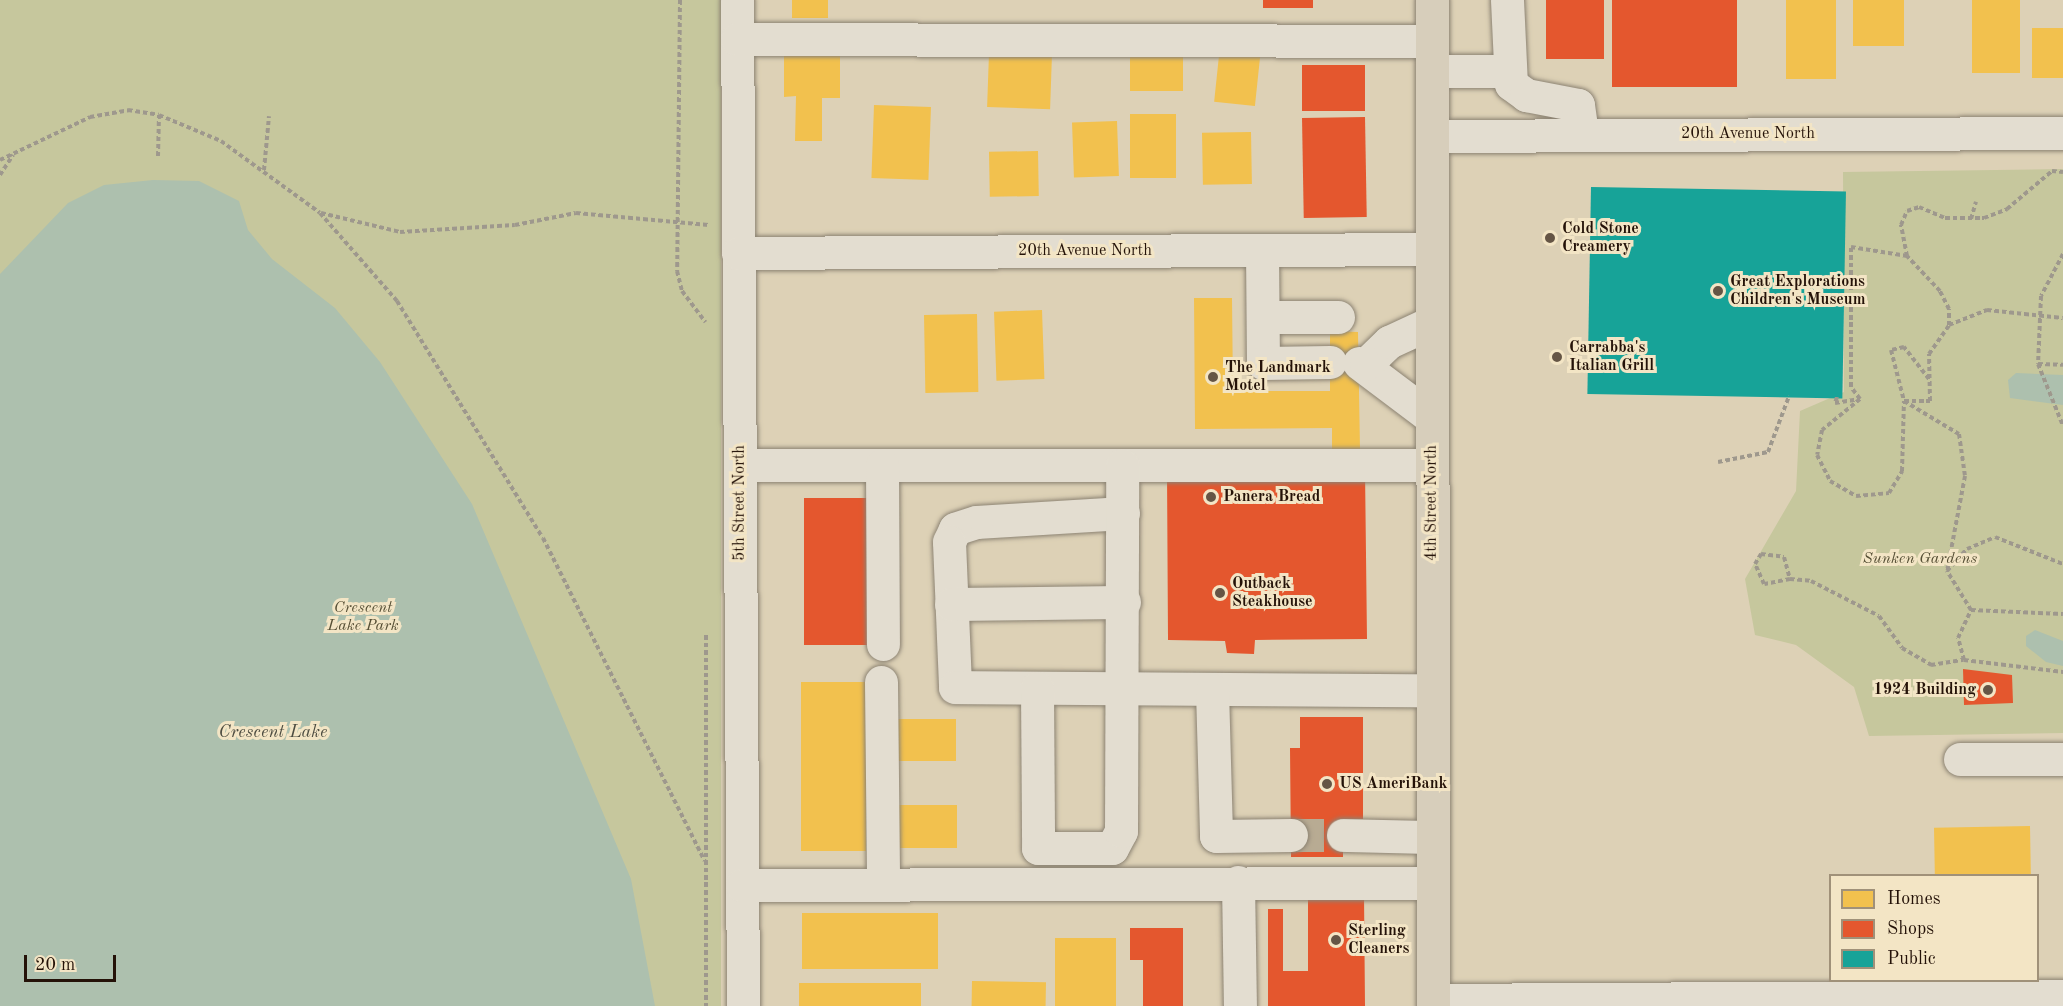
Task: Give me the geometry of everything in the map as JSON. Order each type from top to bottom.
[{"type":"main road","name":"4th Street North","points":[[1432,0],[1432,1003]]},
{"type":"street","name":"5th Street North","points":[[737,0],[742,1006]]},
{"type":"street","points":[[1507,0],[1511,84],[1521,94],[1578,105],[1582,135]]},
{"type":"street","points":[[737,39],[1432,56],[1509,70]]},
{"type":"street","name":"20th Avenue North","points":[[1432,136],[2063,133]]},
{"type":"street","name":"20th Avenue North","points":[[738,241],[1262,250],[1432,249]]},
{"type":"street","points":[[1262,250],[1263,363],[1352,363],[1389,342],[1432,322]]},
{"type":"street","points":[[1264,317],[1338,317]]},
{"type":"street","points":[[1352,363],[1432,418]]},
{"type":"street","points":[[740,465],[1432,465]]},
{"type":"street","points":[[882,465],[883,644]]},
{"type":"street","points":[[1037,688],[1038,848],[1112,848],[1121,831],[1124,602],[1122,465]]},
{"type":"street","points":[[1123,513],[976,522],[955,530],[949,542],[956,687],[1432,690]]},
{"type":"street","points":[[951,604],[1124,602]]},
{"type":"street","points":[[881,682],[883,884]]},
{"type":"street","points":[[1212,690],[1215,836],[1291,836]]},
{"type":"street","points":[[1960,759],[2063,759]]},
{"type":"street","points":[[1343,836],[1433,837]]},
{"type":"street","points":[[1238,882],[1240,1006]]},
{"type":"street","points":[[742,885],[1432,883]]},
{"type":"street","points":[[1432,1003],[2063,996]]},
{"type":"path","points":[[680,0],[674,224],[682,291],[703,314],[709,333]]},
{"type":"path","points":[[0,160],[90,117],[128,110],[159,115],[221,141],[264,170],[320,213],[397,300],[538,528],[705,861]]},
{"type":"path","points":[[158,156],[159,115]]},
{"type":"path","points":[[264,170],[269,116]]},
{"type":"path","points":[[0,175],[13,155]]},
{"type":"path","points":[[1950,325],[1950,309],[1940,291],[1907,256],[1901,225],[1906,211],[1919,207],[1946,219],[1971,219],[2007,209],[2029,185],[2052,171],[2063,172]]},
{"type":"path","points":[[1971,219],[1976,202]]},
{"type":"path","points":[[320,213],[400,232],[515,225],[576,213],[674,224],[738,241]]},
{"type":"path","points":[[1860,399],[1851,387],[1851,247],[1907,256]]},
{"type":"path","points":[[2063,254],[2048,274],[2038,319],[2039,372],[2063,426]]},
{"type":"path","points":[[1904,401],[1930,401],[1929,354],[1950,325],[1987,310],[2038,319],[2063,318]]},
{"type":"path","points":[[1860,399],[1822,430],[1816,455],[1830,481],[1856,496],[1889,493],[1902,471],[1904,401],[1891,350],[1904,347],[1929,380]]},
{"type":"path","points":[[2038,364],[2063,365]]},
{"type":"path","points":[[1718,462],[1768,452],[1789,396]]},
{"type":"path","points":[[1837,397],[1835,403],[1860,399]]},
{"type":"path","points":[[1904,401],[1959,434],[1965,476],[1947,571],[1971,610]]},
{"type":"path","points":[[1947,571],[1967,549],[1995,537],[2063,564]]},
{"type":"path","points":[[1790,579],[1784,557],[1761,554],[1755,564],[1764,584],[1790,579],[1811,581],[1879,616],[1902,648],[1931,665],[1964,660],[2063,672]]},
{"type":"path","points":[[1971,610],[2063,614]]},
{"type":"path","points":[[1964,660],[1958,638],[1971,610]]},
{"type":"path","points":[[706,630],[706,1006]]},
{"type":"green space","name":"Crescent Lake Park","points":[[0,0],[721,0],[721,1006],[0,1006]]},
{"type":"green space","name":"Sunken Gardens","points":[[2063,169],[2063,733],[1869,736],[1854,687],[1796,645],[1755,635],[1745,579],[1796,491],[1800,411],[1844,392],[1843,172]]},
{"type":"water","name":"Crescent Lake","points":[[153,180],[199,181],[239,201],[248,230],[272,259],[335,308],[380,362],[472,504],[631,879],[655,1006],[0,1006],[0,274],[68,203],[104,185]]},
{"type":"water","points":[[2016,373],[2063,375],[2063,405],[2010,398],[2008,380]]},
{"type":"water","points":[[2035,630],[2063,641],[2063,666],[2046,662],[2026,646],[2026,636]]},
{"type":"building: Homes","points":[[792,0],[828,0],[828,18],[792,18]]},
{"type":"building: Homes","points":[[1786,0],[1836,0],[1836,79],[1786,79]]},
{"type":"building: Homes","points":[[1853,0],[1904,0],[1904,46],[1853,46]]},
{"type":"building: Homes","points":[[1972,0],[2020,0],[2020,73],[1972,73]]},
{"type":"building: Homes","points":[[2032,28],[2063,28],[2063,78],[2032,78]]},
{"type":"building: Homes","points":[[1220,46],[1261,50],[1255,106],[1214,102]]},
{"type":"building: Homes","points":[[840,51],[840,98],[822,98],[822,141],[795,141],[796,96],[784,97],[784,52]]},
{"type":"building: Homes","points":[[989,53],[1052,55],[1050,109],[987,107]]},
{"type":"building: Homes","points":[[1130,54],[1183,54],[1183,91],[1130,91]]},
{"type":"building: Homes","points":[[874,105],[931,107],[928,180],[871,178]]},
{"type":"building: Homes","points":[[1130,114],[1176,114],[1176,178],[1130,178]]},
{"type":"building: Homes","points":[[1117,121],[1119,176],[1074,178],[1072,123]]},
{"type":"building: Homes","points":[[1251,132],[1252,184],[1203,185],[1202,133]]},
{"type":"building: Homes","points":[[1038,151],[1039,196],[990,197],[989,152]]},
{"type":"building: Homes","name":"The Landmark Motel","points":[[1194,298],[1232,298],[1233,391],[1330,391],[1330,331],[1358,332],[1360,449],[1332,449],[1332,428],[1195,429]]},
{"type":"building: Homes","points":[[1042,310],[1044,379],[996,381],[994,312]]},
{"type":"building: Homes","points":[[977,314],[978,392],[925,393],[924,315]]},
{"type":"building: Homes","points":[[801,682],[866,682],[866,851],[801,851]]},
{"type":"building: Homes","points":[[895,719],[956,719],[956,761],[895,761]]},
{"type":"building: Homes","points":[[894,805],[957,805],[957,848],[894,848]]},
{"type":"building: Homes","points":[[2030,826],[2031,874],[1935,874],[1934,828]]},
{"type":"building: Homes","points":[[802,913],[938,913],[938,969],[802,969]]},
{"type":"building: Homes","points":[[1055,938],[1116,938],[1116,1006],[1055,1006]]},
{"type":"building: Homes","points":[[972,981],[1046,982],[1046,1006],[972,1006]]},
{"type":"building: Homes","points":[[799,983],[921,983],[921,1006],[799,1006]]},
{"type":"building: Shops","points":[[1263,0],[1313,0],[1313,8],[1263,8]]},
{"type":"building: Shops","points":[[1546,0],[1604,0],[1604,59],[1546,59]]},
{"type":"building: Shops","points":[[1612,0],[1737,0],[1737,87],[1612,87]]},
{"type":"building: Shops","points":[[1302,65],[1365,65],[1365,111],[1302,111]]},
{"type":"building: Shops","points":[[1365,117],[1367,217],[1304,218],[1302,118]]},
{"type":"building: Shops","points":[[1365,470],[1367,639],[1255,640],[1254,654],[1227,653],[1225,641],[1168,640],[1167,471]]},
{"type":"building: Shops","points":[[804,498],[876,498],[876,645],[804,645]]},
{"type":"building: Shops","name":"1924 Building","points":[[1963,669],[2012,675],[2013,703],[1964,705]]},
{"type":"building: Shops","name":"US AmeriBank","points":[[1300,717],[1363,717],[1363,819],[1343,819],[1343,857],[1291,857],[1290,748],[1300,748]]},
{"type":"building: Shops","name":"Sterling Cleaners","points":[[1308,894],[1364,894],[1365,1006],[1268,1006],[1268,909],[1283,909],[1283,971],[1308,971]]},
{"type":"building: Shops","points":[[1130,928],[1183,928],[1183,1006],[1143,1006],[1143,960],[1130,960]]},
{"type":"building: Public","name":"Great Explorations Children's Museum","points":[[1591,187],[1846,191],[1842,398],[1587,394]]},
{"type":"tunnel","points":[[1291,835],[1343,835]]},
{"type":"place","name":"Cold Stone Creamery","points":[[1550,238]]},
{"type":"place","name":"Great Explorations Children's Museum","points":[[1718,291]]},
{"type":"place","name":"Carrabba's Italian Grill","points":[[1557,357]]},
{"type":"place","name":"The Landmark Motel","points":[[1213,377]]},
{"type":"place","name":"Panera Bread","points":[[1211,497]]},
{"type":"place","name":"Outback Steakhouse","points":[[1220,593]]},
{"type":"place","name":"1924 Building","points":[[1988,690]]},
{"type":"place","name":"US AmeriBank","points":[[1327,784]]},
{"type":"place","name":"Sterling Cleaners","points":[[1336,940]]}]
